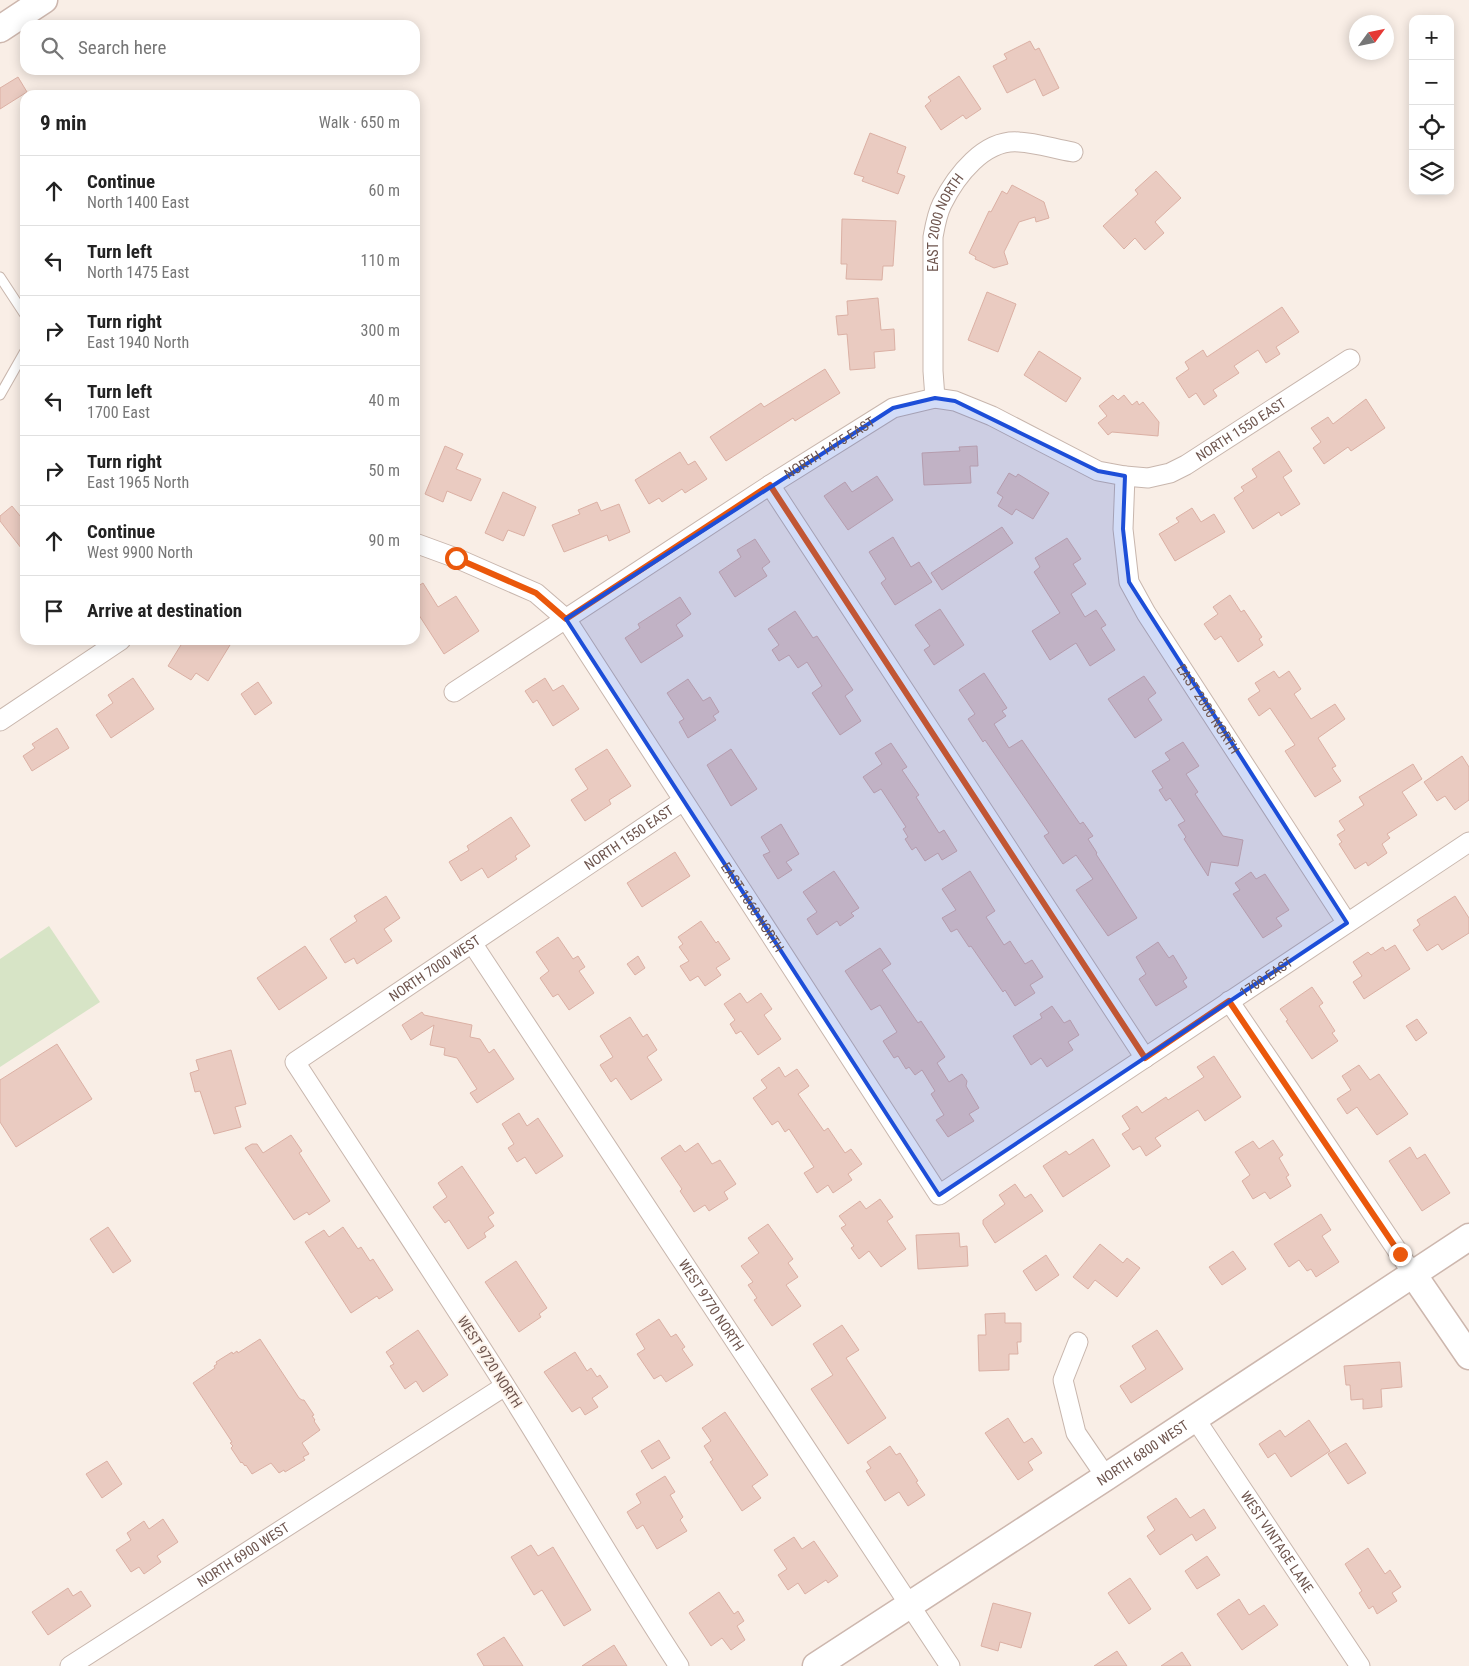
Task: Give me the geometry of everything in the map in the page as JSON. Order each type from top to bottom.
[{"type":"street","points":[[0,29],[44,0]]},
{"type":"street","name":"EAST 2000 NORTH","points":[[935,398],[933,371],[933,237],[936,220],[945,198],[954,183],[969,165],[992,146],[1018,142],[1073,152]]},
{"type":"street","name":"NORTH 1550 EAST","points":[[1126,476],[1148,478],[1170,473],[1186,465],[1350,359]]},
{"type":"street","name":"NORTH 1475 EAST","points":[[454,692],[770,485],[892,408],[935,398],[955,401],[992,416],[1098,471],[1126,476]]},
{"type":"street","name":"EAST 2000 NORTH","points":[[1126,476],[1123,529],[1129,582],[1146,613],[1347,923]]},
{"type":"street","points":[[770,485],[1145,1058]]},
{"type":"street","name":"EAST 1860 NORTH","points":[[420,545],[456,558],[536,593],[566,619],[939,1195]]},
{"type":"street","points":[[0,721],[114,645]]},
{"type":"street","name":"NORTH 1550 EAST","points":[[572,874],[684,801]]},
{"type":"street","name":"1700 EAST","points":[[939,1195],[1469,842]]},
{"type":"street","name":"NORTH 7000 WEST","points":[[295,1062],[572,874]]},
{"type":"street","name":"WEST 9770 NORTH","points":[[472,943],[950,1666]]},
{"type":"street","points":[[1229,1001],[1469,1356]]},
{"type":"street","name":"WEST 9720 NORTH","points":[[295,1062],[505,1386],[566,1482],[635,1599],[679,1666]]},
{"type":"street","name":"NORTH 6800 WEST","points":[[816,1666],[1469,1237]]},
{"type":"street","points":[[1078,1342],[1063,1380],[1076,1433],[1106,1477]]},
{"type":"street","name":"NORTH 6900 WEST","points":[[70,1666],[505,1386]]},
{"type":"street","name":"WEST VINTAGE LANE","points":[[1194,1417],[1360,1666]]},
{"type":"lane","points":[[0,277],[20,307]]},
{"type":"lane","points":[[0,395],[20,360]]},
{"type":"highlighted area","points":[[935,398],[955,401],[1098,471],[1125,476],[1123,529],[1129,582],[1347,923],[939,1195],[566,619],[893,408]]},
{"type":"green space","points":[[49,926],[100,1002],[0,1067],[0,959]]},
{"type":"building","points":[[1030,41],[1035,50],[1039,48],[1059,88],[1043,96],[1035,79],[1007,93],[993,66],[1007,59],[1004,54]]},
{"type":"building","points":[[959,76],[981,109],[966,119],[963,115],[941,130],[925,106],[931,101],[928,97]]},
{"type":"building","points":[[18,77],[26,90],[20,90],[20,96],[0,109],[0,88]]},
{"type":"building","points":[[870,133],[906,147],[897,173],[905,176],[898,194],[862,181],[864,177],[854,174]]},
{"type":"building","points":[[1156,171],[1181,198],[1155,222],[1164,233],[1145,250],[1135,238],[1124,249],[1103,226],[1138,194],[1135,190]]},
{"type":"building","points":[[1012,185],[1044,202],[1049,218],[1036,222],[1035,217],[1019,222],[1004,252],[1008,264],[994,268],[975,259],[976,257],[969,253],[989,211],[991,212],[1002,191],[1007,194]]},
{"type":"building","points":[[842,219],[896,221],[893,266],[883,266],[882,280],[846,279],[847,264],[841,264]]},
{"type":"building","points":[[987,292],[1016,304],[998,352],[968,340]]},
{"type":"building","points":[[878,298],[881,330],[894,329],[895,350],[874,352],[875,368],[850,370],[847,334],[838,335],[836,316],[848,315],[847,301]]},
{"type":"building","points":[[1282,307],[1299,332],[1276,347],[1280,354],[1266,363],[1258,350],[1234,366],[1239,373],[1213,390],[1217,396],[1204,405],[1196,393],[1189,398],[1176,378],[1189,369],[1185,362],[1203,350],[1207,357]]},
{"type":"building","points":[[1039,351],[1081,378],[1066,402],[1024,375]]},
{"type":"building","points":[[825,369],[840,393],[795,421],[793,418],[726,461],[710,437],[761,403],[764,407]]},
{"type":"building","points":[[1113,395],[1118,400],[1124,395],[1132,405],[1137,401],[1139,405],[1143,402],[1159,422],[1158,436],[1112,432],[1108,435],[1098,423],[1107,416],[1099,406]]},
{"type":"building","points":[[1366,399],[1385,428],[1351,451],[1348,447],[1324,464],[1313,448],[1321,442],[1311,428],[1328,417],[1333,424]]},
{"type":"building","points":[[445,446],[463,454],[456,469],[481,479],[471,501],[447,491],[443,502],[425,494]]},
{"type":"building","points":[[977,446],[978,466],[970,466],[971,483],[924,485],[922,453],[960,451],[959,447]]},
{"type":"building","points":[[1279,451],[1292,471],[1283,477],[1300,504],[1281,516],[1279,512],[1253,529],[1234,498],[1244,491],[1241,487],[1257,477],[1252,469]]},
{"type":"building","points":[[680,452],[688,465],[695,461],[707,479],[685,493],[682,489],[662,502],[659,498],[649,504],[635,480]]},
{"type":"building","points":[[1009,473],[1016,477],[1018,474],[1049,493],[1033,519],[1016,509],[1012,515],[998,506],[1003,497],[997,493]]},
{"type":"building","points":[[877,476],[893,500],[848,530],[824,496],[845,482],[852,492]]},
{"type":"building","points":[[503,492],[536,507],[524,536],[508,530],[503,541],[485,533]]},
{"type":"building","points":[[597,502],[601,511],[619,504],[630,532],[609,541],[607,535],[564,552],[552,525],[580,514],[578,510]]},
{"type":"building","points":[[12,506],[20,516],[20,547],[0,521],[0,516]]},
{"type":"building","points":[[1192,508],[1201,522],[1214,514],[1225,532],[1175,561],[1159,534],[1179,522],[1176,518]]},
{"type":"building","points":[[1002,527],[1013,543],[942,590],[931,573]]},
{"type":"building","points":[[893,537],[911,567],[919,562],[932,582],[895,605],[881,583],[886,579],[869,552]]},
{"type":"building","points":[[1067,538],[1081,559],[1073,564],[1086,584],[1071,594],[1085,617],[1096,610],[1106,625],[1101,628],[1115,650],[1090,666],[1076,643],[1050,660],[1032,631],[1060,613],[1034,572],[1040,567],[1035,558]]},
{"type":"building","points":[[755,539],[770,562],[762,568],[767,576],[735,597],[719,572],[741,557],[737,550]]},
{"type":"building","points":[[423,583],[438,607],[456,596],[479,631],[444,654],[420,617],[420,585]]},
{"type":"building","points":[[1230,595],[1241,612],[1244,610],[1262,637],[1259,639],[1263,645],[1238,662],[1221,636],[1215,640],[1204,624],[1218,614],[1213,607]]},
{"type":"building","points":[[680,597],[691,614],[676,625],[683,636],[641,663],[625,638],[640,628],[638,624]]},
{"type":"building","points":[[940,609],[964,645],[934,665],[924,650],[930,646],[915,625]]},
{"type":"building","points":[[795,611],[813,638],[817,636],[853,690],[845,696],[861,721],[840,735],[812,693],[822,686],[807,662],[798,668],[789,655],[779,661],[772,650],[779,645],[768,629]]},
{"type":"building","points":[[181,645],[230,645],[208,681],[196,673],[191,680],[168,666]]},
{"type":"building","points":[[1274,671],[1279,678],[1289,671],[1301,689],[1294,694],[1311,719],[1335,704],[1345,719],[1318,738],[1336,766],[1332,768],[1341,781],[1315,797],[1285,751],[1295,745],[1270,708],[1259,716],[1248,699],[1260,691],[1255,683]]},
{"type":"building","points":[[984,673],[1007,708],[1002,711],[1006,716],[994,724],[1009,748],[1022,740],[1080,824],[1083,822],[1093,836],[1088,839],[1096,854],[1137,918],[1108,936],[1076,890],[1093,879],[1076,855],[1063,864],[1044,836],[1049,833],[985,740],[983,742],[968,719],[975,714],[959,690]]},
{"type":"building","points":[[1144,676],[1156,693],[1148,699],[1162,720],[1135,738],[1108,699]]},
{"type":"building","points":[[133,678],[154,709],[111,738],[96,715],[113,703],[108,695]]},
{"type":"building","points":[[545,678],[553,691],[563,685],[579,709],[553,726],[537,700],[533,703],[525,691]]},
{"type":"building","points":[[688,679],[703,701],[710,697],[719,712],[713,716],[716,720],[688,738],[679,722],[684,719],[667,693]]},
{"type":"building","points":[[258,682],[272,703],[255,715],[241,694]]},
{"type":"building","points":[[57,728],[69,748],[32,771],[23,756],[35,748],[32,744]]},
{"type":"building","points":[[1183,742],[1199,766],[1186,774],[1198,792],[1195,794],[1223,836],[1243,840],[1238,866],[1211,862],[1208,876],[1184,839],[1186,837],[1178,825],[1185,821],[1170,798],[1166,801],[1159,790],[1163,788],[1152,771],[1170,760],[1165,753]]},
{"type":"building","points":[[891,743],[907,767],[902,770],[919,795],[916,797],[939,833],[944,830],[957,851],[942,860],[938,853],[925,861],[916,847],[912,850],[905,839],[908,837],[903,829],[906,827],[881,789],[874,793],[863,777],[882,764],[875,753]]},
{"type":"building","points":[[607,749],[631,786],[609,800],[611,804],[585,821],[571,800],[588,789],[575,769]]},
{"type":"building","points":[[731,749],[757,789],[731,806],[707,765]]},
{"type":"building","points":[[1462,756],[1469,767],[1469,800],[1455,810],[1445,796],[1437,801],[1424,782]]},
{"type":"building","points":[[1413,764],[1422,779],[1402,792],[1417,815],[1387,834],[1390,838],[1382,844],[1387,853],[1368,866],[1366,862],[1355,869],[1339,844],[1342,842],[1337,835],[1345,830],[1339,821],[1364,805],[1359,797]]},
{"type":"building","points":[[511,817],[530,846],[515,856],[517,859],[488,878],[482,868],[461,881],[449,862],[469,850],[467,846]]},
{"type":"building","points":[[781,824],[799,854],[786,862],[792,870],[778,879],[763,855],[770,852],[761,837]]},
{"type":"building","points":[[675,852],[690,876],[642,907],[627,883]]},
{"type":"building","points":[[834,871],[859,908],[851,913],[854,916],[840,926],[837,921],[817,935],[807,919],[817,912],[803,892]]},
{"type":"building","points":[[970,871],[995,911],[986,917],[1004,945],[1010,941],[1025,964],[1032,960],[1043,977],[1030,985],[1035,993],[1015,1006],[1005,990],[1003,992],[957,929],[951,932],[942,918],[956,910],[942,889]]},
{"type":"building","points":[[1251,872],[1256,879],[1265,874],[1289,910],[1276,918],[1282,926],[1263,938],[1233,894],[1240,890],[1235,883]]},
{"type":"building","points":[[386,896],[400,918],[384,929],[392,941],[357,964],[354,958],[345,963],[330,939],[357,921],[354,916]]},
{"type":"building","points":[[1455,896],[1469,918],[1469,933],[1442,950],[1438,944],[1427,951],[1413,930],[1420,925],[1417,920]]},
{"type":"building","points":[[701,921],[730,959],[716,968],[721,975],[705,986],[698,976],[690,981],[680,966],[689,961],[679,947],[683,944],[678,937]]},
{"type":"building","points":[[558,937],[573,959],[578,956],[585,967],[579,971],[594,993],[569,1010],[558,994],[553,997],[540,978],[549,971],[536,952]]},
{"type":"building","points":[[1158,942],[1169,958],[1173,955],[1187,978],[1183,981],[1187,987],[1156,1006],[1139,979],[1146,974],[1136,957]]},
{"type":"building","points":[[1395,945],[1410,969],[1364,999],[1353,982],[1362,976],[1353,962],[1368,952],[1371,955],[1383,947],[1385,951]]},
{"type":"building","points":[[305,946],[327,978],[279,1010],[257,978]]},
{"type":"building","points":[[880,948],[891,964],[882,970],[918,1023],[921,1021],[945,1057],[937,1063],[949,1082],[962,1074],[967,1081],[966,1086],[979,1108],[969,1114],[974,1121],[948,1137],[936,1120],[944,1115],[931,1094],[935,1091],[922,1070],[915,1075],[909,1067],[906,1069],[898,1056],[894,1058],[883,1041],[897,1032],[880,1005],[871,1010],[845,971]]},
{"type":"building","points":[[638,956],[645,968],[635,975],[627,964]]},
{"type":"building","points":[[1312,987],[1323,1003],[1319,1006],[1335,1031],[1332,1033],[1338,1041],[1312,1059],[1280,1009]]},
{"type":"building","points":[[740,993],[747,1003],[761,993],[772,1009],[764,1015],[781,1039],[758,1055],[741,1031],[736,1034],[730,1024],[735,1020],[724,1004]]},
{"type":"building","points":[[1052,1006],[1064,1023],[1070,1020],[1079,1035],[1068,1042],[1073,1050],[1047,1067],[1041,1058],[1031,1065],[1013,1036],[1042,1018],[1040,1014]]},
{"type":"building","points":[[422,1012],[424,1015],[472,1025],[470,1037],[480,1039],[489,1053],[494,1049],[514,1079],[477,1103],[470,1093],[477,1089],[457,1058],[444,1055],[445,1048],[430,1045],[434,1025],[411,1040],[402,1025]]},
{"type":"building","points":[[630,1017],[643,1037],[647,1034],[657,1050],[647,1057],[662,1080],[631,1100],[616,1078],[611,1082],[600,1065],[613,1057],[600,1036]]},
{"type":"building","points":[[1417,1019],[1427,1033],[1416,1041],[1406,1026]]},
{"type":"building","points":[[57,1044],[92,1099],[16,1147],[0,1122],[0,1080]]},
{"type":"building","points":[[231,1050],[246,1104],[235,1107],[241,1127],[214,1134],[200,1091],[195,1092],[190,1073],[199,1070],[196,1060]]},
{"type":"building","points":[[1214,1056],[1241,1097],[1205,1121],[1198,1110],[1155,1138],[1161,1146],[1146,1156],[1140,1146],[1133,1150],[1122,1134],[1130,1129],[1122,1116],[1137,1106],[1142,1113],[1166,1097],[1168,1100],[1204,1077],[1197,1067]]},
{"type":"building","points":[[1359,1065],[1370,1080],[1379,1074],[1408,1114],[1377,1135],[1357,1107],[1347,1114],[1337,1099],[1351,1090],[1342,1076]]},
{"type":"building","points":[[779,1067],[785,1077],[797,1069],[809,1086],[798,1094],[824,1131],[828,1128],[845,1153],[851,1149],[862,1164],[848,1174],[852,1180],[833,1193],[828,1185],[817,1193],[804,1173],[814,1167],[789,1129],[785,1132],[778,1121],[772,1125],[753,1098],[767,1088],[761,1080]]},
{"type":"building","points":[[519,1113],[527,1126],[538,1118],[563,1156],[536,1174],[525,1157],[517,1162],[508,1148],[514,1144],[502,1124]]},
{"type":"building","points":[[291,1135],[302,1151],[299,1153],[330,1201],[309,1215],[307,1212],[294,1220],[245,1148],[252,1144],[257,1144],[263,1153]]},
{"type":"building","points":[[1093,1139],[1110,1166],[1063,1197],[1043,1166],[1066,1151],[1069,1155]]},
{"type":"building","points":[[1273,1140],[1283,1155],[1279,1158],[1289,1175],[1286,1177],[1291,1186],[1270,1199],[1265,1192],[1253,1199],[1242,1181],[1250,1175],[1235,1152],[1253,1141],[1259,1149]]},
{"type":"building","points":[[698,1143],[712,1164],[720,1160],[736,1184],[724,1192],[728,1199],[709,1211],[705,1205],[694,1212],[680,1191],[682,1189],[661,1158],[680,1145],[685,1152]]},
{"type":"building","points":[[1410,1147],[1417,1159],[1425,1154],[1450,1193],[1422,1211],[1389,1161]]},
{"type":"building","points":[[462,1166],[494,1213],[488,1217],[494,1226],[484,1233],[486,1237],[468,1249],[449,1220],[445,1223],[433,1207],[447,1197],[438,1183]]},
{"type":"building","points":[[1015,1184],[1025,1198],[1031,1194],[1043,1211],[995,1243],[983,1224],[983,1220],[1005,1204],[999,1195]]},
{"type":"building","points":[[880,1199],[893,1217],[887,1221],[906,1249],[881,1267],[869,1251],[859,1259],[851,1248],[854,1246],[841,1228],[846,1225],[839,1216],[860,1201],[866,1209]]},
{"type":"building","points":[[1321,1214],[1331,1230],[1322,1236],[1339,1262],[1316,1277],[1311,1269],[1307,1271],[1299,1260],[1289,1267],[1274,1244]]},
{"type":"building","points":[[768,1224],[793,1259],[788,1263],[798,1277],[786,1285],[801,1306],[772,1326],[754,1300],[757,1298],[748,1285],[753,1282],[741,1266],[759,1253],[748,1238]]},
{"type":"building","points":[[108,1227],[131,1261],[113,1273],[90,1239]]},
{"type":"building","points":[[343,1227],[358,1249],[361,1247],[370,1261],[373,1259],[393,1290],[379,1299],[377,1296],[351,1313],[305,1242],[324,1230],[329,1237]]},
{"type":"building","points":[[959,1233],[960,1247],[967,1246],[968,1266],[918,1269],[916,1235]]},
{"type":"building","points":[[1100,1244],[1123,1263],[1127,1258],[1140,1268],[1117,1297],[1095,1280],[1088,1289],[1073,1277]]},
{"type":"building","points":[[1233,1251],[1246,1269],[1222,1285],[1209,1267]]},
{"type":"building","points":[[1046,1255],[1059,1275],[1036,1291],[1023,1271]]},
{"type":"building","points":[[516,1261],[547,1308],[539,1314],[541,1317],[519,1332],[485,1282]]},
{"type":"building","points":[[1005,1313],[1005,1323],[1021,1323],[1021,1342],[1017,1342],[1018,1354],[1009,1354],[1009,1370],[979,1371],[978,1335],[986,1335],[985,1314]]},
{"type":"building","points":[[659,1319],[671,1337],[676,1334],[685,1347],[682,1349],[693,1365],[666,1382],[661,1375],[654,1379],[637,1354],[645,1349],[636,1334]]},
{"type":"building","points":[[842,1325],[859,1350],[846,1358],[886,1418],[848,1444],[811,1389],[833,1375],[813,1344]]},
{"type":"building","points":[[418,1330],[448,1375],[423,1392],[416,1381],[405,1389],[390,1366],[394,1364],[386,1352]]},
{"type":"building","points":[[1157,1330],[1183,1369],[1131,1403],[1120,1386],[1146,1369],[1132,1346]]},
{"type":"building","points":[[260,1339],[299,1398],[304,1400],[314,1415],[312,1416],[314,1421],[320,1430],[302,1443],[309,1454],[303,1457],[305,1460],[285,1472],[284,1470],[279,1473],[271,1463],[252,1474],[246,1465],[241,1463],[231,1448],[233,1446],[230,1443],[232,1442],[193,1383],[215,1368],[216,1362],[232,1352],[233,1354],[237,1351],[238,1353]]},
{"type":"building","points":[[575,1352],[587,1371],[591,1368],[597,1377],[600,1375],[608,1387],[592,1398],[598,1407],[585,1415],[580,1407],[572,1412],[544,1372]]},
{"type":"building","points":[[1400,1362],[1402,1387],[1381,1389],[1382,1407],[1363,1409],[1363,1399],[1351,1400],[1350,1385],[1346,1385],[1344,1366]]},
{"type":"building","points":[[725,1412],[768,1475],[752,1486],[761,1498],[742,1511],[710,1462],[713,1460],[704,1446],[711,1441],[702,1428]]},
{"type":"building","points":[[1008,1418],[1024,1443],[1032,1438],[1042,1453],[1028,1462],[1033,1470],[1018,1480],[985,1433]]},
{"type":"building","points":[[1309,1420],[1330,1451],[1291,1477],[1275,1453],[1268,1458],[1259,1444],[1280,1430],[1285,1437]]},
{"type":"building","points":[[659,1440],[670,1458],[652,1469],[641,1451]]},
{"type":"building","points":[[1346,1443],[1366,1473],[1348,1484],[1328,1454]]},
{"type":"building","points":[[890,1446],[896,1455],[900,1453],[925,1495],[908,1506],[899,1492],[885,1501],[866,1471],[871,1468],[867,1462]]},
{"type":"building","points":[[107,1461],[122,1484],[102,1498],[86,1474]]},
{"type":"building","points":[[665,1476],[675,1492],[670,1495],[683,1517],[680,1520],[687,1531],[657,1549],[643,1525],[637,1529],[627,1512],[641,1503],[636,1494]]},
{"type":"building","points":[[1176,1498],[1190,1518],[1204,1509],[1216,1528],[1196,1541],[1192,1534],[1160,1555],[1147,1536],[1155,1530],[1147,1517]]},
{"type":"building","points":[[163,1519],[178,1542],[157,1556],[161,1562],[144,1574],[139,1567],[131,1572],[116,1550],[131,1540],[127,1533],[144,1521],[149,1529]]},
{"type":"building","points":[[794,1537],[802,1549],[814,1541],[838,1576],[828,1583],[826,1580],[805,1594],[798,1583],[788,1590],[778,1575],[787,1569],[774,1550]]},
{"type":"building","points":[[531,1545],[538,1556],[553,1547],[591,1610],[564,1626],[542,1590],[534,1595],[511,1557]]},
{"type":"building","points":[[1368,1548],[1385,1574],[1390,1570],[1401,1587],[1392,1593],[1397,1601],[1377,1614],[1373,1606],[1369,1609],[1359,1593],[1362,1591],[1345,1564]]},
{"type":"building","points":[[1207,1556],[1220,1575],[1197,1589],[1185,1571]]},
{"type":"building","points":[[1130,1578],[1151,1609],[1129,1624],[1108,1593]]},
{"type":"building","points":[[68,1588],[73,1596],[81,1591],[91,1606],[48,1635],[32,1612]]},
{"type":"building","points":[[719,1592],[734,1614],[738,1611],[744,1621],[737,1626],[745,1640],[731,1650],[722,1638],[711,1646],[689,1613]]},
{"type":"building","points":[[1239,1599],[1249,1615],[1264,1605],[1278,1625],[1242,1650],[1217,1614]]},
{"type":"building","points":[[993,1603],[1031,1613],[1021,1648],[1000,1642],[998,1651],[981,1646]]},
{"type":"building","points":[[504,1637],[523,1666],[484,1666],[477,1654]]},
{"type":"building","points":[[614,1645],[627,1666],[582,1666]]},
{"type":"building","points":[[1117,1651],[1127,1666],[1094,1666]]},
{"type":"building","points":[[1182,1652],[1191,1666],[1161,1666]]},
{"type":"route","points":[[456,558],[536,593],[566,619],[770,485],[1145,1058],[1229,1001],[1400,1254]]}]
